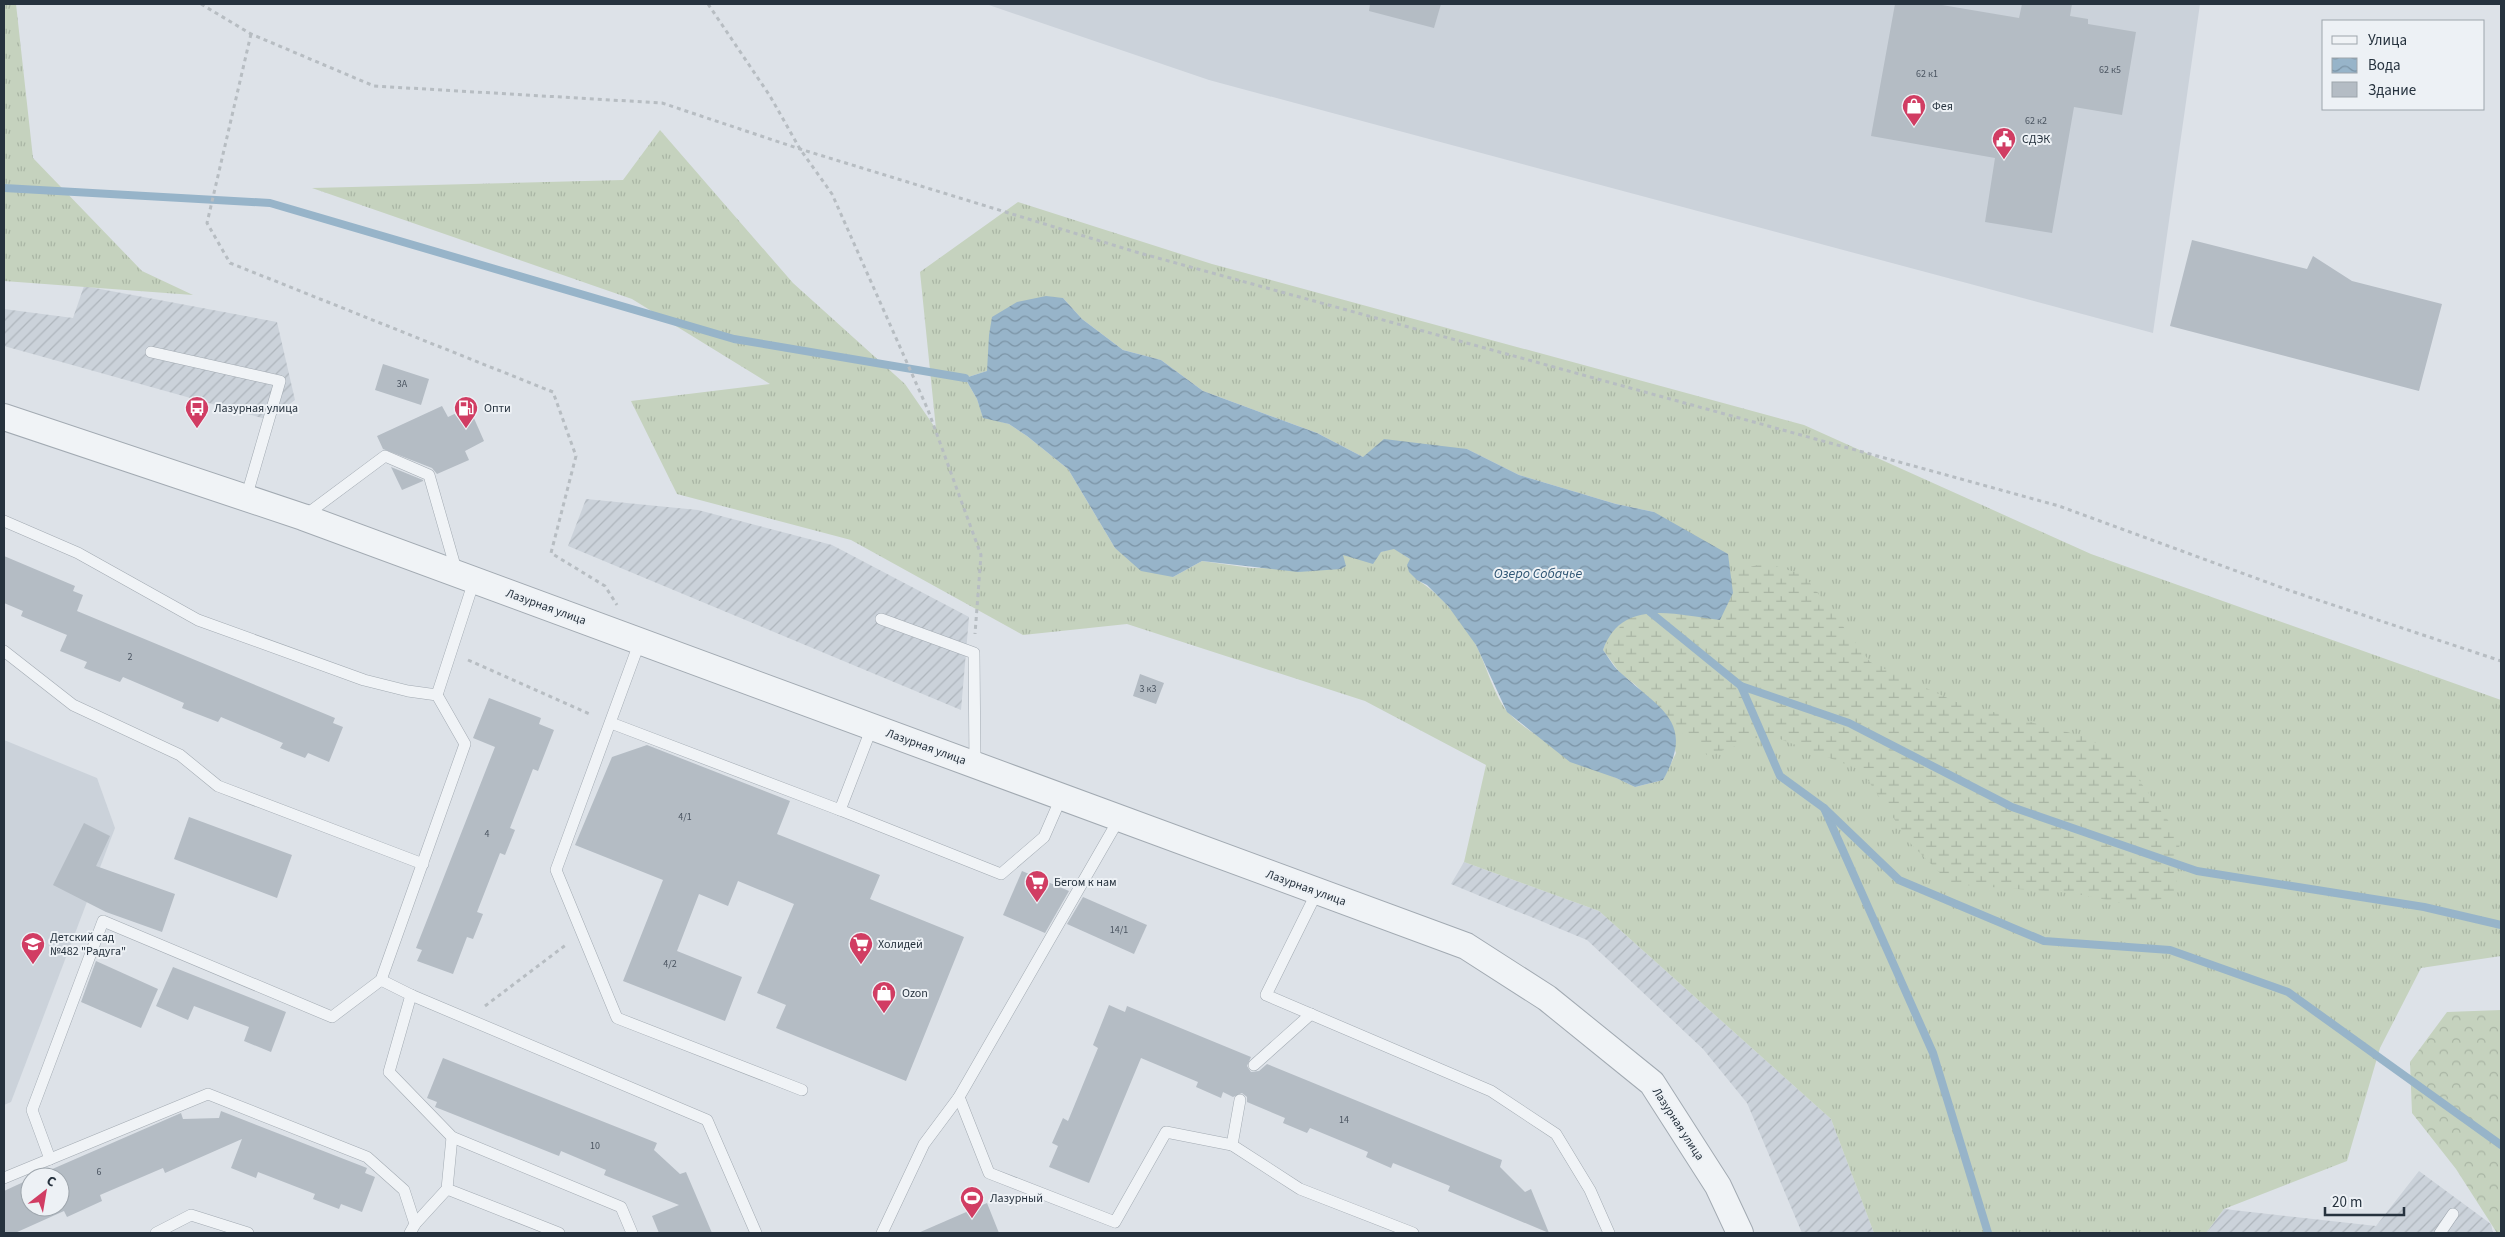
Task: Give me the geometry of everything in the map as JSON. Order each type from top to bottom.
[{"type":"street","name":"Лазурная улица","points":[[4,417],[303,518],[1466,946],[1555,1004],[1652,1084],[1718,1186],[1740,1233]]},
{"type":"lane","points":[[152,352],[280,381],[246,498]]},
{"type":"lane","points":[[50,1159],[32,1110],[103,921],[332,1017],[381,980],[465,744],[437,695],[451,653],[466,578],[429,475],[385,456],[303,518]]},
{"type":"lane","points":[[4,521],[78,553],[198,620],[364,680],[408,691],[437,695]]},
{"type":"lane","points":[[881,619],[974,653],[975,765]]},
{"type":"lane","points":[[640,641],[556,870],[618,1018],[802,1090]]},
{"type":"lane","points":[[4,651],[73,705],[180,755],[218,786],[423,864]]},
{"type":"lane","points":[[611,723],[840,810],[1001,874],[1044,837],[1062,798]]},
{"type":"lane","points":[[840,810],[872,727]]},
{"type":"lane","points":[[882,1233],[924,1144],[960,1096],[1119,819]]},
{"type":"lane","points":[[1317,892],[1266,995],[1491,1091],[1556,1134],[1590,1190],[1609,1233]]},
{"type":"lane","points":[[381,980],[411,995],[707,1120],[756,1233]]},
{"type":"lane","points":[[411,995],[389,1072],[452,1138],[621,1207],[632,1233]]},
{"type":"lane","points":[[1254,1065],[1311,1014]]},
{"type":"lane","points":[[4,1178],[208,1094],[367,1156],[404,1190],[413,1229]]},
{"type":"lane","points":[[960,1096],[989,1173],[1115,1222],[1166,1132],[1232,1145],[1300,1189],[1396,1230],[1413,1233]]},
{"type":"lane","points":[[1232,1145],[1240,1100]]},
{"type":"lane","points":[[413,1229],[447,1189],[452,1138]]},
{"type":"lane","points":[[447,1189],[559,1233]]},
{"type":"lane","points":[[2440,1233],[2453,1214]]},
{"type":"lane","points":[[156,1233],[191,1215],[248,1233]]},
{"type":"path","points":[[200,4],[251,34],[374,86],[662,103],[800,149],[1136,252],[2059,506],[2291,591],[2501,660]]},
{"type":"path","points":[[708,4],[770,96],[800,149],[832,194],[928,410],[981,555],[974,653]]},
{"type":"path","points":[[251,34],[207,223],[230,263],[554,392],[576,456],[551,553],[605,586],[640,641]]},
{"type":"path","points":[[451,653],[611,723]]},
{"type":"path","points":[[468,1019],[582,933]]},
{"type":"shaded area","points":[[986,4],[2200,4],[2153,333],[1209,80]]},
{"type":"shaded area","points":[[84,286],[277,322],[295,400],[269,420],[4,346],[4,309],[73,318]]},
{"type":"shaded area","points":[[586,499],[698,510],[832,545],[969,617],[961,710],[568,546]]},
{"type":"shaded area","name":"Детский сад №482 \"Радуга\"","points":[[4,740],[97,778],[115,828],[11,1102],[4,1105]]},
{"type":"shaded area","points":[[1464,862],[1599,911],[1831,1119],[1874,1233],[1802,1233],[1747,1103],[1703,1049],[1587,940],[1451,884]]},
{"type":"shaded area","points":[[2419,1171],[2491,1224],[2493,1233],[2206,1233],[2224,1209],[2376,1226]]},
{"type":"green space","points":[[4,4],[16,4],[33,158],[142,271],[193,295],[4,281]]},
{"type":"green space","points":[[660,130],[793,283],[905,384],[936,429],[920,272],[1018,202],[1212,264],[1804,425],[2091,554],[2501,700],[2501,956],[2421,968],[2380,1048],[2347,1161],[2224,1209],[2206,1233],[1874,1233],[1831,1119],[1599,911],[1464,862],[1486,765],[1365,701],[1127,624],[1023,635],[851,540],[677,494],[631,401],[770,384],[632,299],[312,188],[623,180]],"holes":[[[1063,298],[1082,319],[1123,350],[1161,360],[1203,391],[1317,433],[1363,457],[1467,449],[1519,475],[1616,504],[1654,512],[1625,620],[1609,633],[1603,650],[1620,673],[1660,704],[1676,753],[1663,780],[1635,787],[1567,753],[1518,722],[1503,706],[1477,647],[1466,629],[1443,600],[1417,580],[1410,559],[1394,548],[1381,552],[1342,555],[1341,569],[1251,568],[1202,561],[1173,577],[1115,548],[1068,469],[1009,424],[983,417],[977,399],[965,378],[987,371]]]},
{"type":"green space","points":[[1766,563],[1804,575],[1870,662],[1956,702],[2089,738],[2134,773],[2180,837],[2175,897],[2127,904],[2072,893],[1951,884],[1911,844],[1861,770],[1767,734],[1708,756],[1675,727],[1603,650],[1625,620],[1737,570]]},
{"type":"green space","points":[[2501,1010],[2501,1233],[2497,1233],[2456,1169],[2412,1113],[2410,1062],[2447,1012]]},
{"type":"water","name":"Озеро Собачье","points":[[1046,296],[1063,298],[1082,319],[1123,350],[1161,360],[1203,391],[1317,433],[1363,457],[1384,439],[1467,449],[1519,475],[1616,504],[1654,512],[1728,554],[1733,593],[1720,620],[1669,613],[1652,613],[1637,616],[1623,622],[1612,633],[1603,650],[1619,672],[1649,697],[1669,718],[1675,730],[1676,744],[1672,760],[1663,780],[1635,787],[1616,778],[1570,762],[1507,712],[1476,645],[1448,606],[1427,585],[1417,580],[1409,572],[1407,565],[1410,559],[1394,549],[1381,552],[1373,564],[1343,555],[1346,566],[1341,569],[1298,572],[1202,561],[1173,577],[1141,571],[1115,548],[1068,469],[1009,424],[983,418],[977,399],[965,378],[987,371],[992,317],[1017,302]]},
{"type":"building","points":[[1370,4],[1441,4],[1434,28],[1369,11]]},
{"type":"building","points":[[1895,4],[1936,4],[2019,18],[2022,4],[2072,4],[2070,16],[2088,19],[2088,24],[2136,32],[2122,115],[2074,107],[2052,233],[1985,222],[1995,158],[1871,136]]},
{"type":"building","points":[[2192,240],[2307,269],[2313,256],[2352,281],[2442,304],[2419,391],[2170,326]]},
{"type":"building","points":[[383,364],[429,379],[421,405],[375,390]]},
{"type":"building","points":[[442,406],[448,417],[469,407],[484,441],[465,451],[469,460],[437,474],[432,468],[383,449],[377,436]]},
{"type":"building","points":[[391,467],[423,480],[423,481],[402,490]]},
{"type":"building","points":[[4,556],[75,586],[73,591],[83,595],[77,611],[335,718],[333,723],[343,727],[329,762],[308,753],[305,758],[280,748],[283,743],[221,717],[218,722],[182,708],[184,703],[123,677],[120,682],[84,668],[87,662],[60,651],[67,635],[21,616],[23,611],[4,603]]},
{"type":"building","points":[[1140,674],[1164,683],[1156,704],[1133,696]]},
{"type":"building","points":[[489,698],[541,718],[539,724],[554,730],[538,771],[533,769],[510,828],[515,830],[505,855],[500,853],[477,912],[483,914],[473,939],[467,937],[453,974],[417,961],[422,950],[416,948],[495,747],[473,738]]},
{"type":"building","points":[[647,745],[790,801],[777,834],[880,875],[870,899],[964,937],[906,1081],[776,1028],[786,1005],[757,993],[794,904],[738,881],[728,906],[699,894],[677,951],[742,977],[725,1021],[623,981],[663,880],[575,845],[612,757]]},
{"type":"building","points":[[189,817],[292,855],[277,898],[174,859]]},
{"type":"building","points":[[84,823],[110,836],[96,866],[175,894],[162,932],[106,912],[53,885]]},
{"type":"building","name":"Бегом к нам","points":[[1022,871],[1069,891],[1045,933],[1003,915]]},
{"type":"building","points":[[1083,897],[1147,925],[1134,954],[1067,924]]},
{"type":"building","points":[[96,961],[158,989],[141,1028],[81,1002]]},
{"type":"building","points":[[173,967],[286,1012],[271,1052],[244,1041],[249,1027],[194,1006],[188,1020],[156,1006]]},
{"type":"building","points":[[1109,1005],[1125,1012],[1127,1006],[1251,1057],[1247,1066],[1251,1072],[1259,1071],[1267,1064],[1502,1160],[1500,1167],[1525,1192],[1531,1189],[1549,1233],[1448,1191],[1450,1186],[1393,1163],[1391,1168],[1366,1157],[1368,1152],[1310,1128],[1307,1133],[1283,1123],[1285,1118],[1247,1102],[1247,1097],[1242,1093],[1233,1097],[1223,1092],[1221,1098],[1196,1087],[1198,1082],[1141,1058],[1089,1183],[1049,1167],[1058,1146],[1052,1143],[1063,1118],[1068,1121],[1098,1048],[1093,1045]]},
{"type":"building","points":[[443,1058],[657,1143],[654,1150],[680,1174],[686,1172],[712,1233],[659,1233],[652,1216],[679,1205],[604,1175],[606,1170],[561,1151],[559,1156],[435,1107],[437,1102],[427,1098]]},
{"type":"building","points":[[221,1111],[367,1168],[365,1173],[375,1177],[362,1212],[341,1204],[339,1209],[313,1199],[315,1194],[258,1172],[256,1178],[231,1168],[242,1139],[165,1173],[163,1168],[100,1195],[102,1201],[70,1216],[70,1167],[57,1167],[181,1113],[183,1119],[219,1118]]},
{"type":"building","points":[[20,1184],[20,1217],[51,1217],[15,1233],[4,1233],[4,1191]]},
{"type":"building","name":"Лазурный","points":[[987,1203],[999,1233],[918,1233]]},
{"type":"waterway","points":[[4,188],[270,203],[734,339],[965,378]]},
{"type":"waterway","points":[[1650,612],[1741,686],[1780,776],[1824,808],[1933,1053],[1988,1233]]},
{"type":"waterway","points":[[1741,686],[1849,723],[2012,807],[2197,871],[2424,907],[2501,925]]},
{"type":"waterway","points":[[1824,808],[1899,880],[2044,941],[2170,950],[2288,992],[2501,1145]]},
{"type":"place","name":"Фея","points":[[1914,127]]},
{"type":"place","name":"СДЭК","points":[[2004,160]]},
{"type":"place","name":"Лазурная улица","points":[[197,429]]},
{"type":"place","name":"Опти","points":[[466,429]]},
{"type":"place","name":"Бегом к нам","points":[[1037,903]]},
{"type":"place","name":"Детский сад №482 \"Радуга\"","points":[[33,965]]},
{"type":"place","name":"Холидей","points":[[861,965]]},
{"type":"place","name":"Ozon","points":[[884,1014]]},
{"type":"place","name":"Лазурный","points":[[972,1219]]}]
